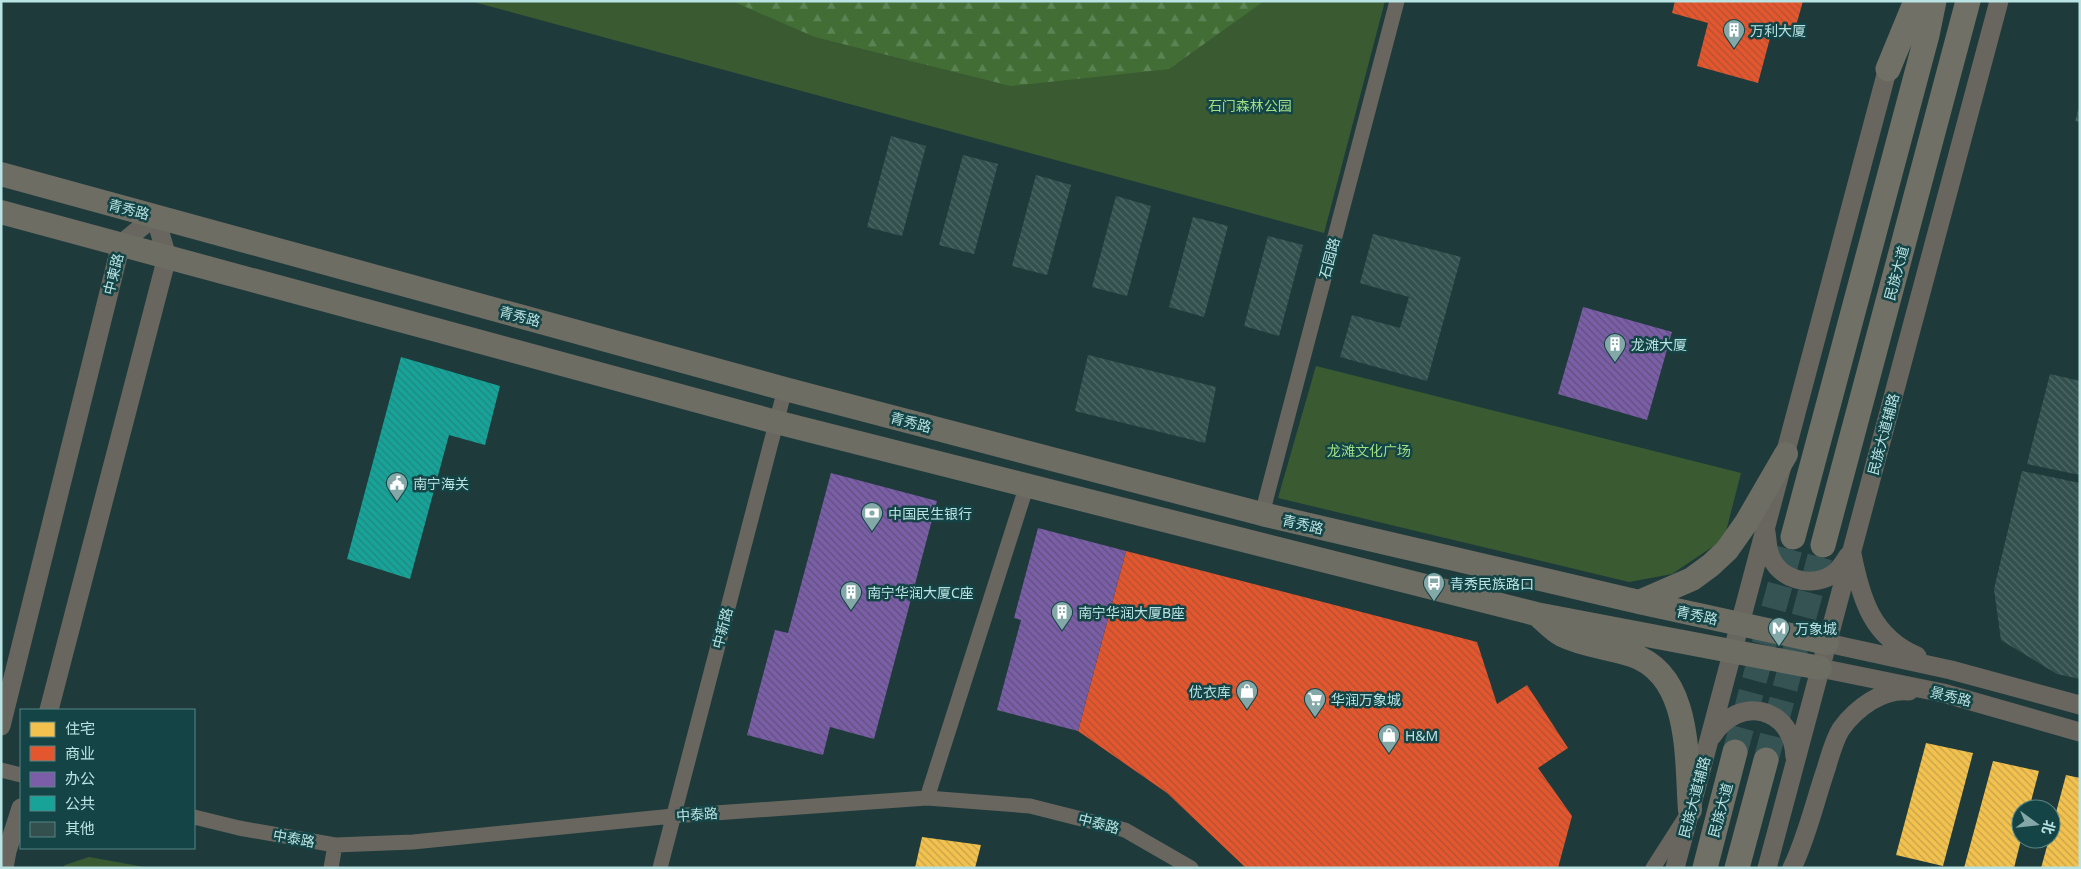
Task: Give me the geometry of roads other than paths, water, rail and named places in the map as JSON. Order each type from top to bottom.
[{"type":"highway","points":[[1888,69],[1916,1]]},
{"type":"highway","points":[[1793,537],[1927,35],[1934,1]]},
{"type":"highway","name":"民族大道","points":[[1823,545],[1968,1]]},
{"type":"highway","name":"民族大道","points":[[1705,868],[1735,752]]},
{"type":"highway","points":[[1737,868],[1766,760]]},
{"type":"main road","name":"青秀路","points":[[1,174],[785,389],[1262,514],[1639,602],[1827,643]]},
{"type":"main road","name":"青秀路","points":[[1,212],[776,422],[1536,614],[1820,668]]},
{"type":"main road","points":[[1639,602],[1692,579],[1727,550],[1746,523],[1786,454]]},
{"type":"main road","points":[[1536,614],[1560,634],[1582,643],[1632,655],[1651,664],[1666,681],[1676,698],[1681,714],[1690,810]]},
{"type":"street","name":"石园路","points":[[1262,514],[1397,1]]},
{"type":"street","name":"民族大道辅路","points":[[1675,868],[1888,69],[1904,1]]},
{"type":"street","name":"民族大道辅路","points":[[1767,868],[1999,1]]},
{"type":"street","points":[[49,709],[167,257],[155,216]]},
{"type":"street","name":"中柬路","points":[[1,726],[121,244],[155,216]]},
{"type":"street","name":"中新路","points":[[660,868],[785,389]]},
{"type":"street","points":[[927,798],[1027,485]]},
{"type":"street","points":[[1766,527],[1769,551],[1773,560],[1784,574],[1794,579],[1814,581],[1826,578],[1836,572],[1852,551]]},
{"type":"street","points":[[1852,551],[1858,584],[1865,604],[1887,638],[1902,650],[1951,670]]},
{"type":"street","name":"景秀路","points":[[1827,643],[1951,670],[2080,705]]},
{"type":"street","name":"景秀路","points":[[1820,668],[1943,693],[2080,732]]},
{"type":"street","points":[[1792,868],[1841,730],[1858,710],[1880,695],[1903,690],[1943,693]]},
{"type":"street","points":[[1709,741],[1724,721],[1734,714],[1746,710],[1767,714],[1783,723],[1789,732],[1793,741],[1795,763]]},
{"type":"street","points":[[1,770],[20,775]]},
{"type":"street","name":"中泰路","points":[[195,817],[239,828],[336,845],[414,842],[673,816],[927,798],[1030,806],[1125,830],[1191,868]]},
{"type":"street","points":[[1653,868],[1690,810]]},
{"type":"street","points":[[4,868],[7,851],[20,811]]},
{"type":"street","points":[[331,868],[336,845]]},
{"type":"tunnel","points":[[1735,752],[1793,537]]},
{"type":"tunnel","points":[[1766,760],[1823,545]]},
{"type":"place","name":"万利大厦","points":[[1734,49]]},
{"type":"place","name":"龙滩大厦","points":[[1615,363]]},
{"type":"place","name":"南宁海关","points":[[397,502]]},
{"type":"place","name":"中国民生银行","points":[[872,532]]},
{"type":"place","name":"青秀民族路口","points":[[1434,602]]},
{"type":"place","name":"南宁华润大厦C座","points":[[851,611]]},
{"type":"place","name":"南宁华润大厦B座","points":[[1062,631]]},
{"type":"place","name":"万象城","points":[[1779,647]]},
{"type":"place","name":"优衣库","points":[[1247,710]]},
{"type":"place","name":"华润万象城","points":[[1315,718]]},
{"type":"place","name":"H&M","points":[[1389,754]]},
{"type":"park label","name":"石门森林公园","points":[[1250,105]]},
{"type":"park label","name":"龙滩文化广场","points":[[1369,450]]}]
